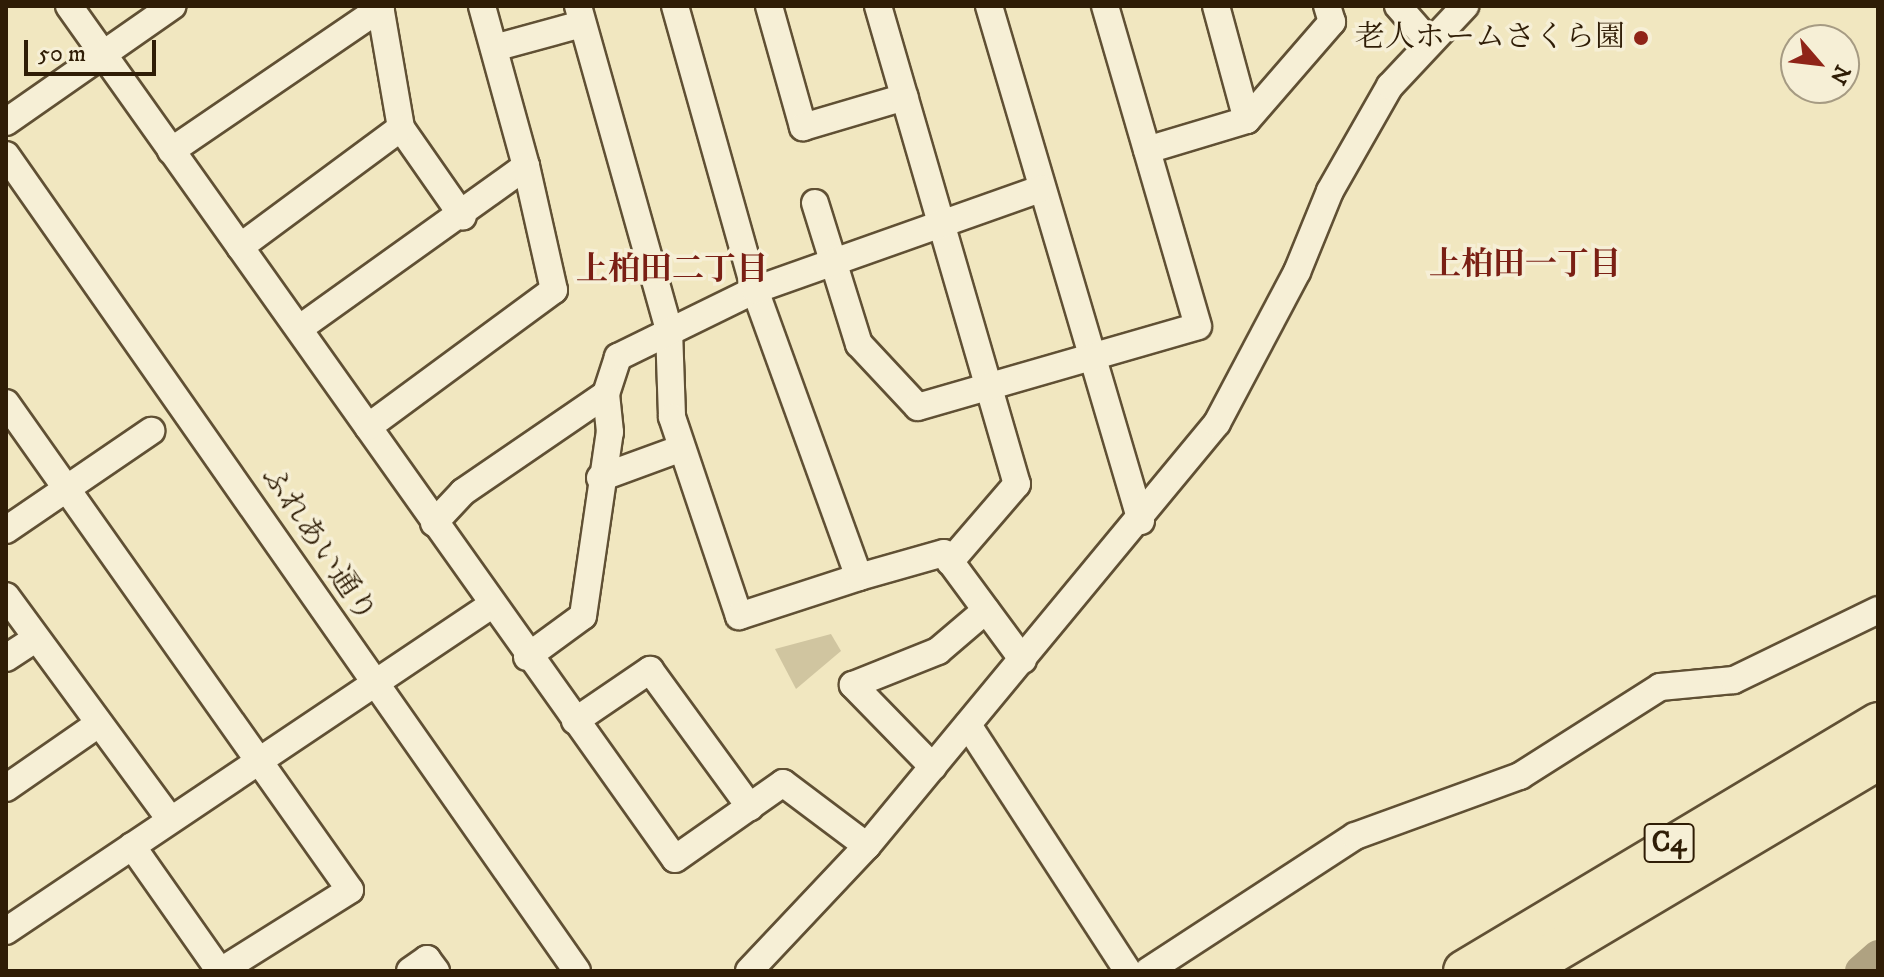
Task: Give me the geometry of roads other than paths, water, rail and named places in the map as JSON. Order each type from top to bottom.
[{"type":"highway","name":"C4","points":[[1464,971],[1878,723]]},
{"type":"highway","name":"C4","points":[[1522,971],[1878,760]]},
{"type":"street","points":[[69,6],[300,328],[490,606],[675,859],[783,783],[867,846]]},
{"type":"street","points":[[6,122],[104,57],[172,6]]},
{"type":"street","points":[[368,427],[554,290],[526,166],[482,6]]},
{"type":"street","points":[[675,6],[755,290],[859,577]]},
{"type":"street","points":[[769,6],[803,127],[905,97]]},
{"type":"street","points":[[878,6],[943,220],[1017,484],[950,562]]},
{"type":"street","points":[[989,6],[1141,521]]},
{"type":"street","points":[[815,203],[859,344],[918,407],[1094,360],[1198,326],[1105,6]]},
{"type":"street","points":[[1216,6],[1247,120]]},
{"type":"street","points":[[1147,150],[1247,120],[1332,22],[1327,6]]},
{"type":"street","points":[[1398,6],[1427,39]]},
{"type":"street","points":[[749,971],[867,846],[1141,521],[1217,423],[1297,272],[1330,191],[1427,39],[1465,6]]},
{"type":"street","points":[[171,151],[380,7],[401,128],[463,217]]},
{"type":"street","points":[[494,48],[580,15],[669,330],[672,417],[739,616],[944,553],[1023,660]]},
{"type":"street","points":[[240,247],[401,128]]},
{"type":"street","name":"ふれあい通り","points":[[6,155],[577,971]]},
{"type":"street","points":[[300,328],[463,217],[526,166]]},
{"type":"street","points":[[527,657],[583,616],[600,478],[610,432],[606,394],[618,357],[755,290],[943,220],[1041,189]]},
{"type":"street","points":[[434,523],[463,492],[606,394]]},
{"type":"street","points":[[6,403],[350,890],[220,971],[132,846]]},
{"type":"street","points":[[6,530],[151,431]]},
{"type":"street","points":[[600,478],[682,448]]},
{"type":"street","points":[[6,596],[97,725],[170,819]]},
{"type":"street","points":[[6,931],[371,680],[490,606]]},
{"type":"street","points":[[933,767],[853,685],[938,651],[986,610]]},
{"type":"street","points":[[1148,971],[1355,836],[1520,776],[1660,687],[1734,680],[1878,610]]},
{"type":"street","points":[[6,658],[35,639]]},
{"type":"street","points":[[575,721],[650,670],[750,807]]},
{"type":"street","points":[[6,788],[97,725]]},
{"type":"street","points":[[968,725],[1128,971]]},
{"type":"street","points":[[410,971],[427,959],[436,971]]},
{"type":"waterway","points":[[1861,971],[1878,956]]},
{"type":"place","name":"老人ホームさくら園","points":[[1641,38]]},
{"type":"district","name":"上柏田一丁目","points":[[1525,265]]},
{"type":"district","name":"上柏田二丁目","points":[[672,270]]}]
